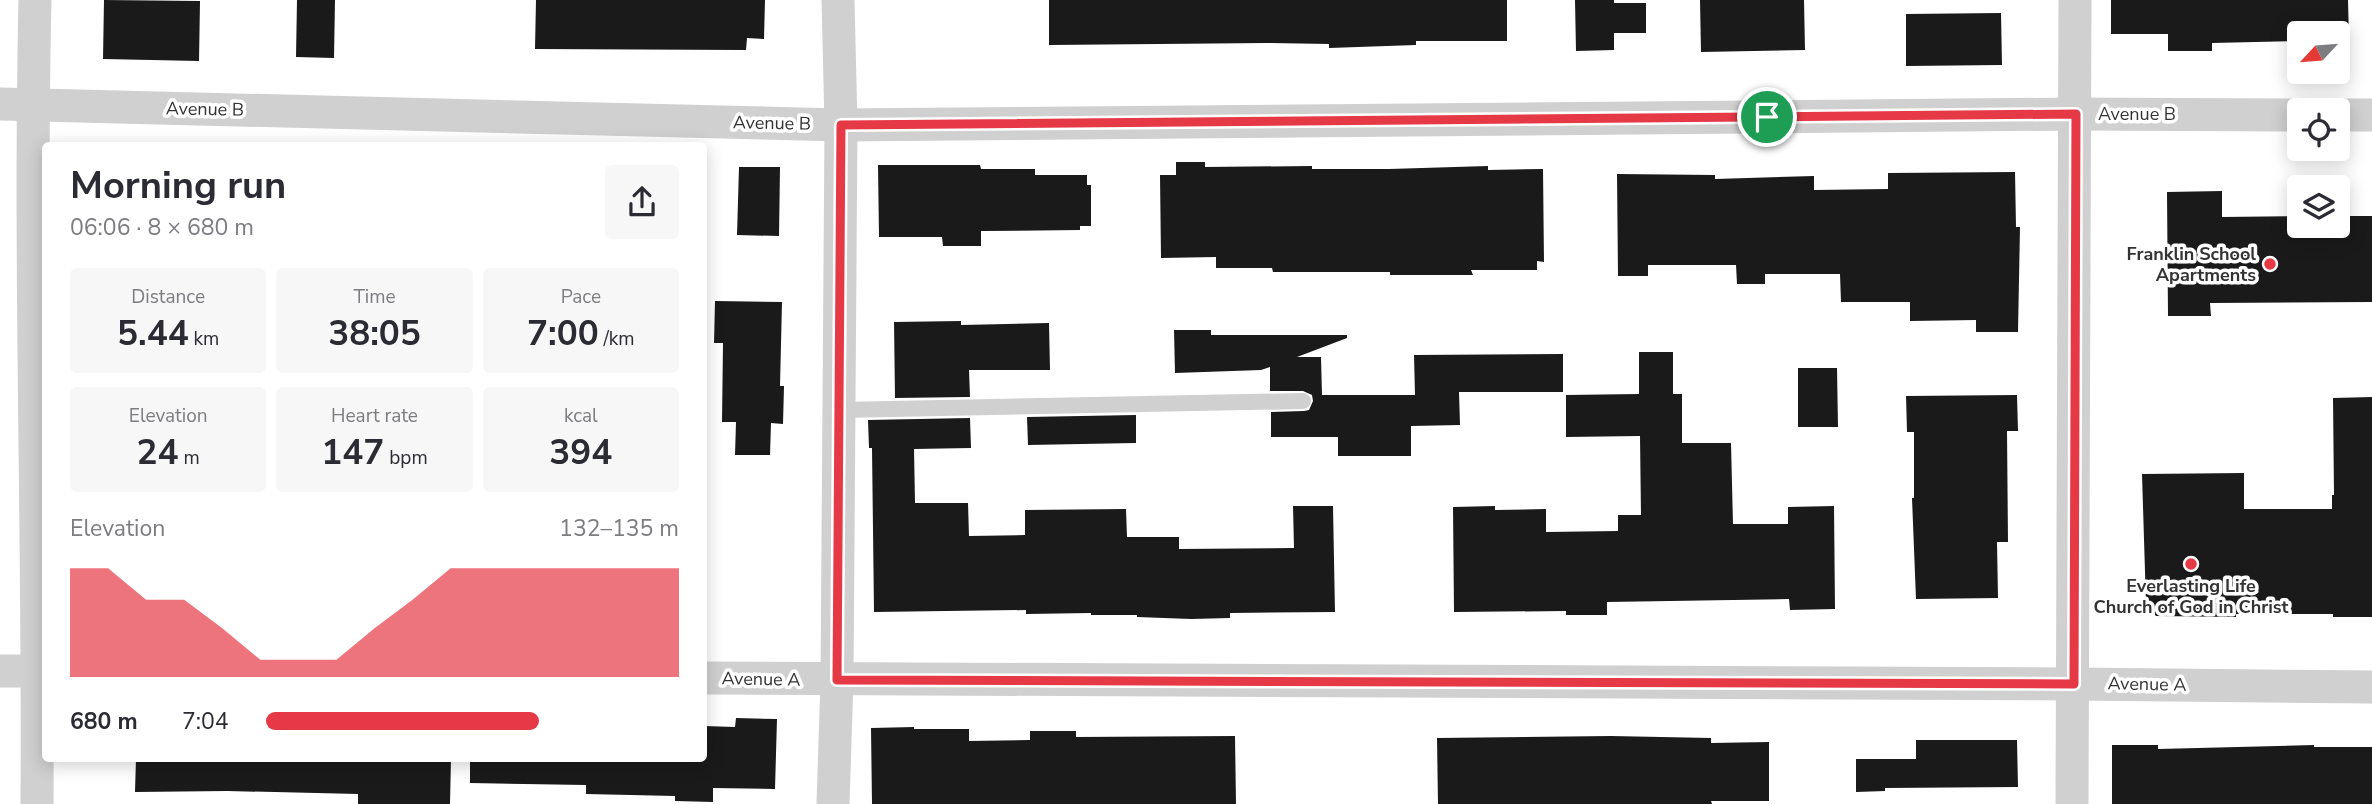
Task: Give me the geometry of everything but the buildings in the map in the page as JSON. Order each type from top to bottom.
[{"type":"street","points":[[35,0],[33,104],[42,671],[37,804]]},
{"type":"street","points":[[834,804],[841,125],[838,0]]},
{"type":"street","points":[[2072,804],[2076,0]]},
{"type":"street","name":"Avenue B","points":[[0,104],[841,125],[2076,114],[2287,115]]},
{"type":"street","points":[[2350,115],[2372,115]]},
{"type":"street","points":[[0,671],[42,671]]},
{"type":"street","name":"Avenue A","points":[[707,678],[2372,687]]},
{"type":"lane","points":[[839,411],[1303,401]]},
{"type":"place","name":"Franklin School Apartments","points":[[2270,264]]},
{"type":"place","name":"Everlasting Life Church of God in Christ","points":[[2191,564]]},
{"type":"route","points":[[2076,114],[2074,684],[837,680],[841,125],[1767,117],[2076,114]]}]
